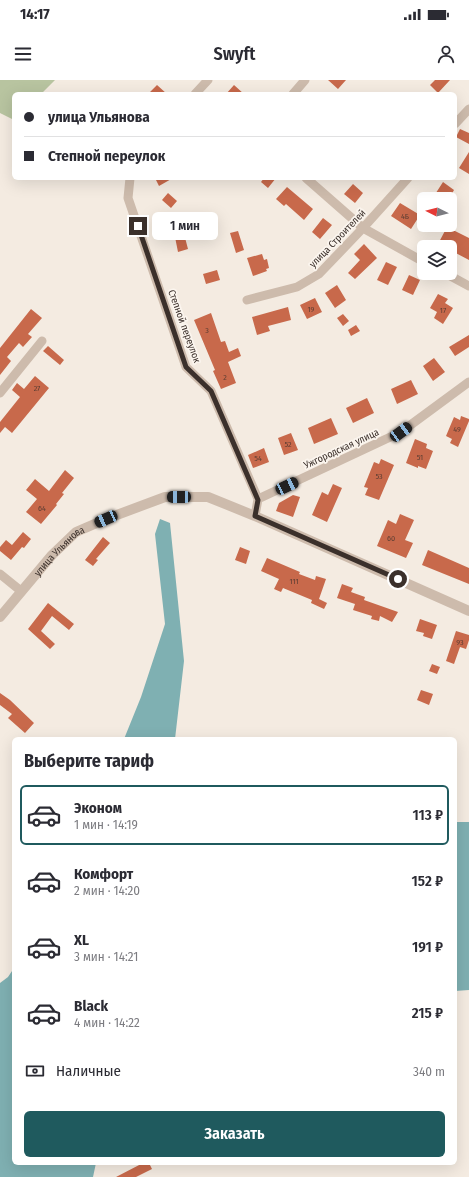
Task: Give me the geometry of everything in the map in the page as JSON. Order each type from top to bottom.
[{"type":"street","points":[[202,92],[208,80]]},
{"type":"street","points":[[295,92],[305,80]]},
{"type":"street","points":[[457,122],[469,109]]},
{"type":"street","name":"Степной переулок","points":[[130,180],[128,198],[186,367],[211,391],[258,500]]},
{"type":"street","points":[[308,180],[363,228],[417,258]]},
{"type":"street","name":"улица Строителей","points":[[247,300],[297,287],[319,274],[406,180]]},
{"type":"street","points":[[457,280],[469,286]]},
{"type":"street","points":[[0,393],[42,341]]},
{"type":"street","name":"Ужгородская улица","points":[[258,500],[401,432],[469,382]]},
{"type":"street","name":"улица Ульянова","points":[[0,617],[52,555],[76,532],[165,497],[208,497],[255,516],[469,611]]},
{"type":"street","points":[[255,516],[258,500]]},
{"type":"street","points":[[0,574],[21,591]]},
{"type":"green space","points":[[0,80],[55,80],[43,92],[12,92],[12,119],[0,113]]},
{"type":"water","points":[[160,519],[170,523],[184,661],[175,737],[125,737],[141,697],[165,624],[155,534]]},
{"type":"water","points":[[457,822],[469,822],[469,990],[457,991]]},
{"type":"water","points":[[12,971],[12,1165],[96,1165],[93,1177],[0,1177],[0,983],[8,977]]},
{"type":"building","points":[[328,80],[346,80],[338,89]]},
{"type":"building","points":[[435,80],[450,80],[439,92],[430,85]]},
{"type":"building","points":[[157,85],[165,92],[150,92]]},
{"type":"building","points":[[234,85],[242,92],[228,92]]},
{"type":"building","points":[[460,129],[469,133],[469,144],[457,138]]},
{"type":"building","points":[[469,152],[469,174],[459,168]]},
{"type":"building","points":[[156,180],[170,180],[159,186]]},
{"type":"building","points":[[262,180],[274,180],[268,188],[261,182]]},
{"type":"building","points":[[443,182],[454,190],[453,192],[437,192]]},
{"type":"building","points":[[353,184],[363,193],[355,203],[344,194]]},
{"type":"building","points":[[287,187],[313,209],[304,220],[286,204],[284,206],[276,199]]},
{"type":"building","points":[[168,193],[177,201],[171,208],[162,200]]},
{"type":"building","points":[[400,203],[417,213],[417,220],[411,229],[391,216]]},
{"type":"building","points":[[186,215],[189,225],[181,228],[177,218]]},
{"type":"building","points":[[323,218],[332,225],[320,239],[312,232]]},
{"type":"building","points":[[183,230],[188,249],[178,252],[174,232]]},
{"type":"building","points":[[238,231],[244,250],[236,253],[230,233]]},
{"type":"building","points":[[444,232],[457,232],[469,238],[469,260],[457,254],[457,240],[440,240]]},
{"type":"building","points":[[364,244],[377,258],[355,279],[348,273],[360,260],[354,254]]},
{"type":"building","points":[[262,254],[264,260],[267,259],[269,268],[266,269],[267,271],[253,276],[247,258]]},
{"type":"building","points":[[386,262],[397,267],[388,285],[377,280]]},
{"type":"building","points":[[217,270],[220,280],[206,284],[203,274]]},
{"type":"building","points":[[409,275],[417,280],[420,280],[413,295],[402,290]]},
{"type":"building","points":[[337,285],[346,300],[335,308],[325,293]]},
{"type":"building","points":[[438,294],[448,299],[445,303],[453,308],[443,324],[434,318],[437,312],[430,308]]},
{"type":"building","points":[[315,298],[322,312],[307,319],[300,305]]},
{"type":"building","points":[[288,307],[291,320],[268,326],[270,331],[257,335],[252,317]]},
{"type":"building","points":[[31,309],[42,318],[28,334],[32,337],[23,347],[19,343],[7,357],[11,361],[0,375],[0,348]]},
{"type":"building","points":[[211,313],[221,342],[225,341],[229,352],[238,348],[241,356],[228,362],[236,383],[221,389],[213,371],[215,370],[194,320]]},
{"type":"building","points":[[343,314],[349,321],[343,326],[337,318]]},
{"type":"building","points":[[356,325],[360,331],[351,336],[348,330]]},
{"type":"building","points":[[469,335],[469,347],[455,356],[449,347]]},
{"type":"building","points":[[48,346],[64,360],[60,365],[43,351]]},
{"type":"building","points":[[434,358],[445,372],[433,381],[423,366]]},
{"type":"building","points":[[35,376],[49,388],[12,433],[5,427],[0,433],[0,422],[20,397],[12,390],[17,383],[24,389]]},
{"type":"building","points":[[411,380],[418,394],[397,404],[391,389]]},
{"type":"building","points":[[367,398],[374,413],[353,423],[346,408]]},
{"type":"building","points":[[461,416],[469,419],[469,421],[458,447],[450,443],[452,439],[446,436],[454,417],[460,420]]},
{"type":"building","points":[[331,418],[338,434],[314,444],[308,428]]},
{"type":"building","points":[[291,433],[298,450],[284,455],[278,438]]},
{"type":"building","points":[[415,439],[427,444],[426,448],[433,451],[426,469],[418,466],[418,468],[406,463]]},
{"type":"building","points":[[264,448],[269,462],[253,468],[248,455]]},
{"type":"building","points":[[381,459],[394,465],[379,500],[365,495],[368,488],[364,487],[374,462],[379,464]]},
{"type":"building","points":[[65,470],[74,478],[62,493],[64,494],[56,504],[57,505],[41,524],[26,512],[37,499],[26,490],[35,479],[49,491]]},
{"type":"building","points":[[333,484],[342,488],[327,522],[312,515],[322,492],[328,495]]},
{"type":"building","points":[[293,495],[300,497],[293,517],[276,511],[279,503]]},
{"type":"building","points":[[400,514],[414,520],[405,540],[413,543],[406,558],[377,546],[388,520],[396,524]]},
{"type":"building","points":[[23,532],[31,539],[11,560],[0,551],[0,547],[6,540],[12,545]]},
{"type":"building","points":[[103,537],[110,543],[96,559],[98,560],[93,566],[85,560]]},
{"type":"building","points":[[240,547],[250,551],[246,564],[235,560]]},
{"type":"building","points":[[428,550],[469,568],[469,584],[422,565]]},
{"type":"building","points":[[267,558],[300,572],[299,574],[315,580],[316,576],[326,579],[319,599],[327,603],[324,609],[311,603],[312,600],[283,588],[281,592],[274,589],[279,579],[261,571]]},
{"type":"building","points":[[342,584],[353,588],[351,592],[365,597],[364,600],[398,612],[392,622],[380,616],[379,621],[371,619],[372,616],[353,610],[355,604],[337,598]]},
{"type":"building","points":[[48,603],[74,624],[69,630],[52,616],[41,631],[55,644],[50,649],[28,629]]},
{"type":"building","points":[[420,619],[437,625],[432,639],[423,636],[424,633],[416,631]]},
{"type":"building","points":[[456,631],[469,635],[469,640],[466,649],[460,647],[454,664],[446,661]]},
{"type":"building","points":[[432,664],[440,667],[437,674],[429,671]]},
{"type":"building","points":[[421,690],[433,694],[429,705],[417,700]]},
{"type":"building","points":[[0,693],[10,700],[34,723],[25,733],[8,718],[12,714],[0,705]]},
{"type":"building","points":[[139,1165],[150,1165],[152,1169],[136,1177],[116,1177]]},
{"type":"route","points":[[138,226],[186,367],[211,391],[258,500],[255,516],[398,579]]}]
